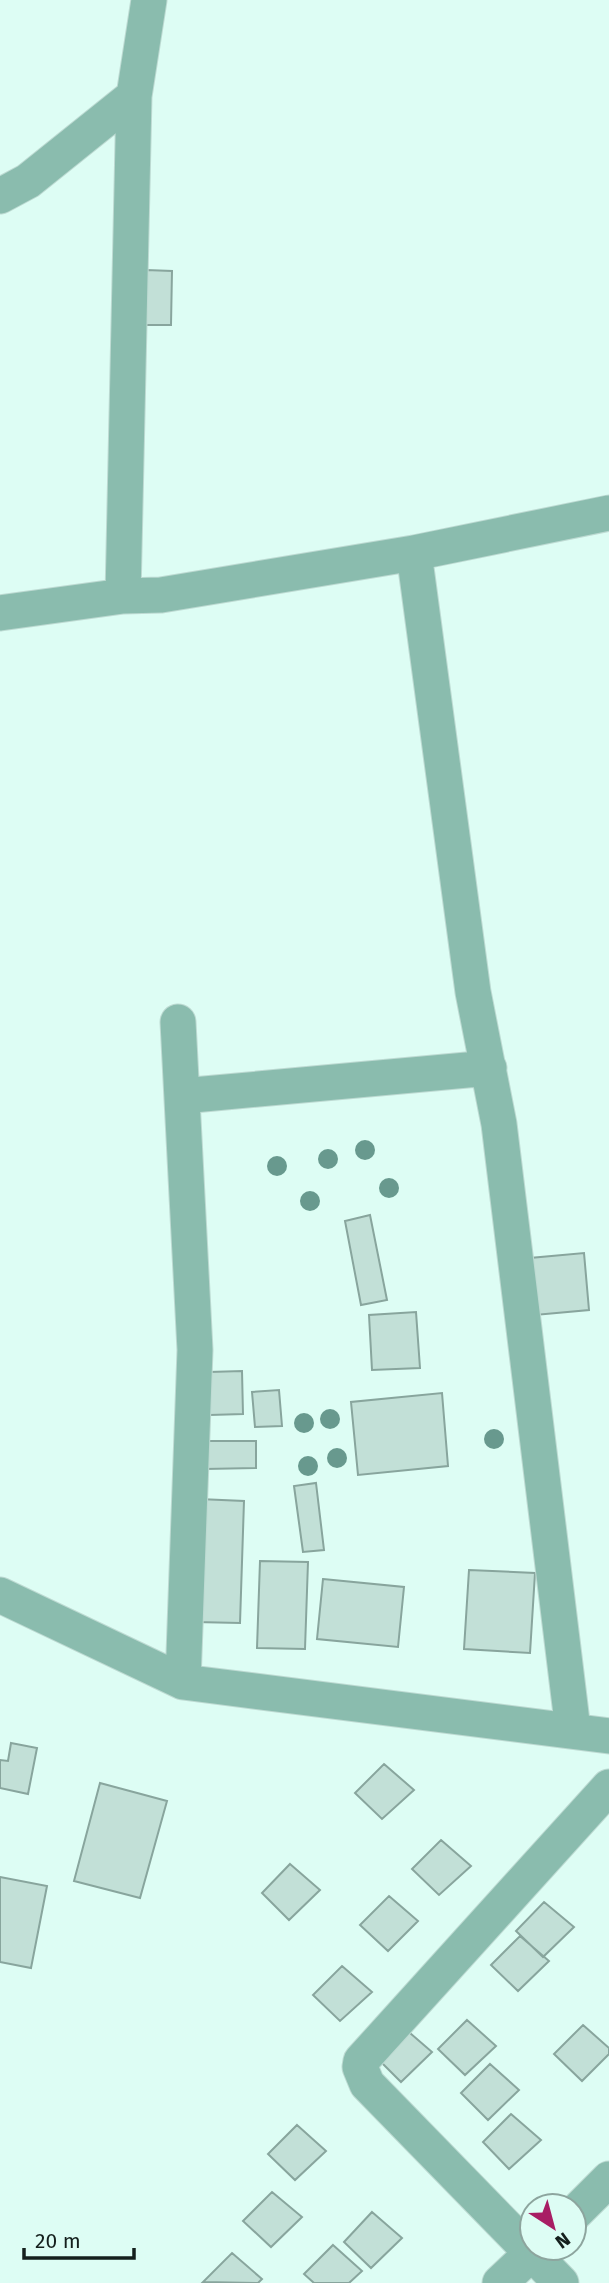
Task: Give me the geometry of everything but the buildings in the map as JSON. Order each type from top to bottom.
[{"type":"street","points":[[123,596],[134,96],[149,0]]},
{"type":"street","points":[[0,196],[28,181],[134,96]]},
{"type":"street","points":[[0,613],[123,596],[160,595],[414,553],[609,513]]},
{"type":"street","points":[[414,553],[474,992],[499,1124],[573,1730]]},
{"type":"street","points":[[178,1022],[195,1350],[183,1682]]},
{"type":"street","points":[[182,1096],[489,1068]]},
{"type":"street","points":[[0,1595],[183,1682],[609,1736]]},
{"type":"street","points":[[518,2235],[367,2084],[360,2067],[362,2061],[609,1787]]},
{"type":"street","points":[[588,2200],[609,2179]]},
{"type":"street","points":[[500,2283],[522,2262]]},
{"type":"street","points":[[543,2262],[561,2283]]}]
